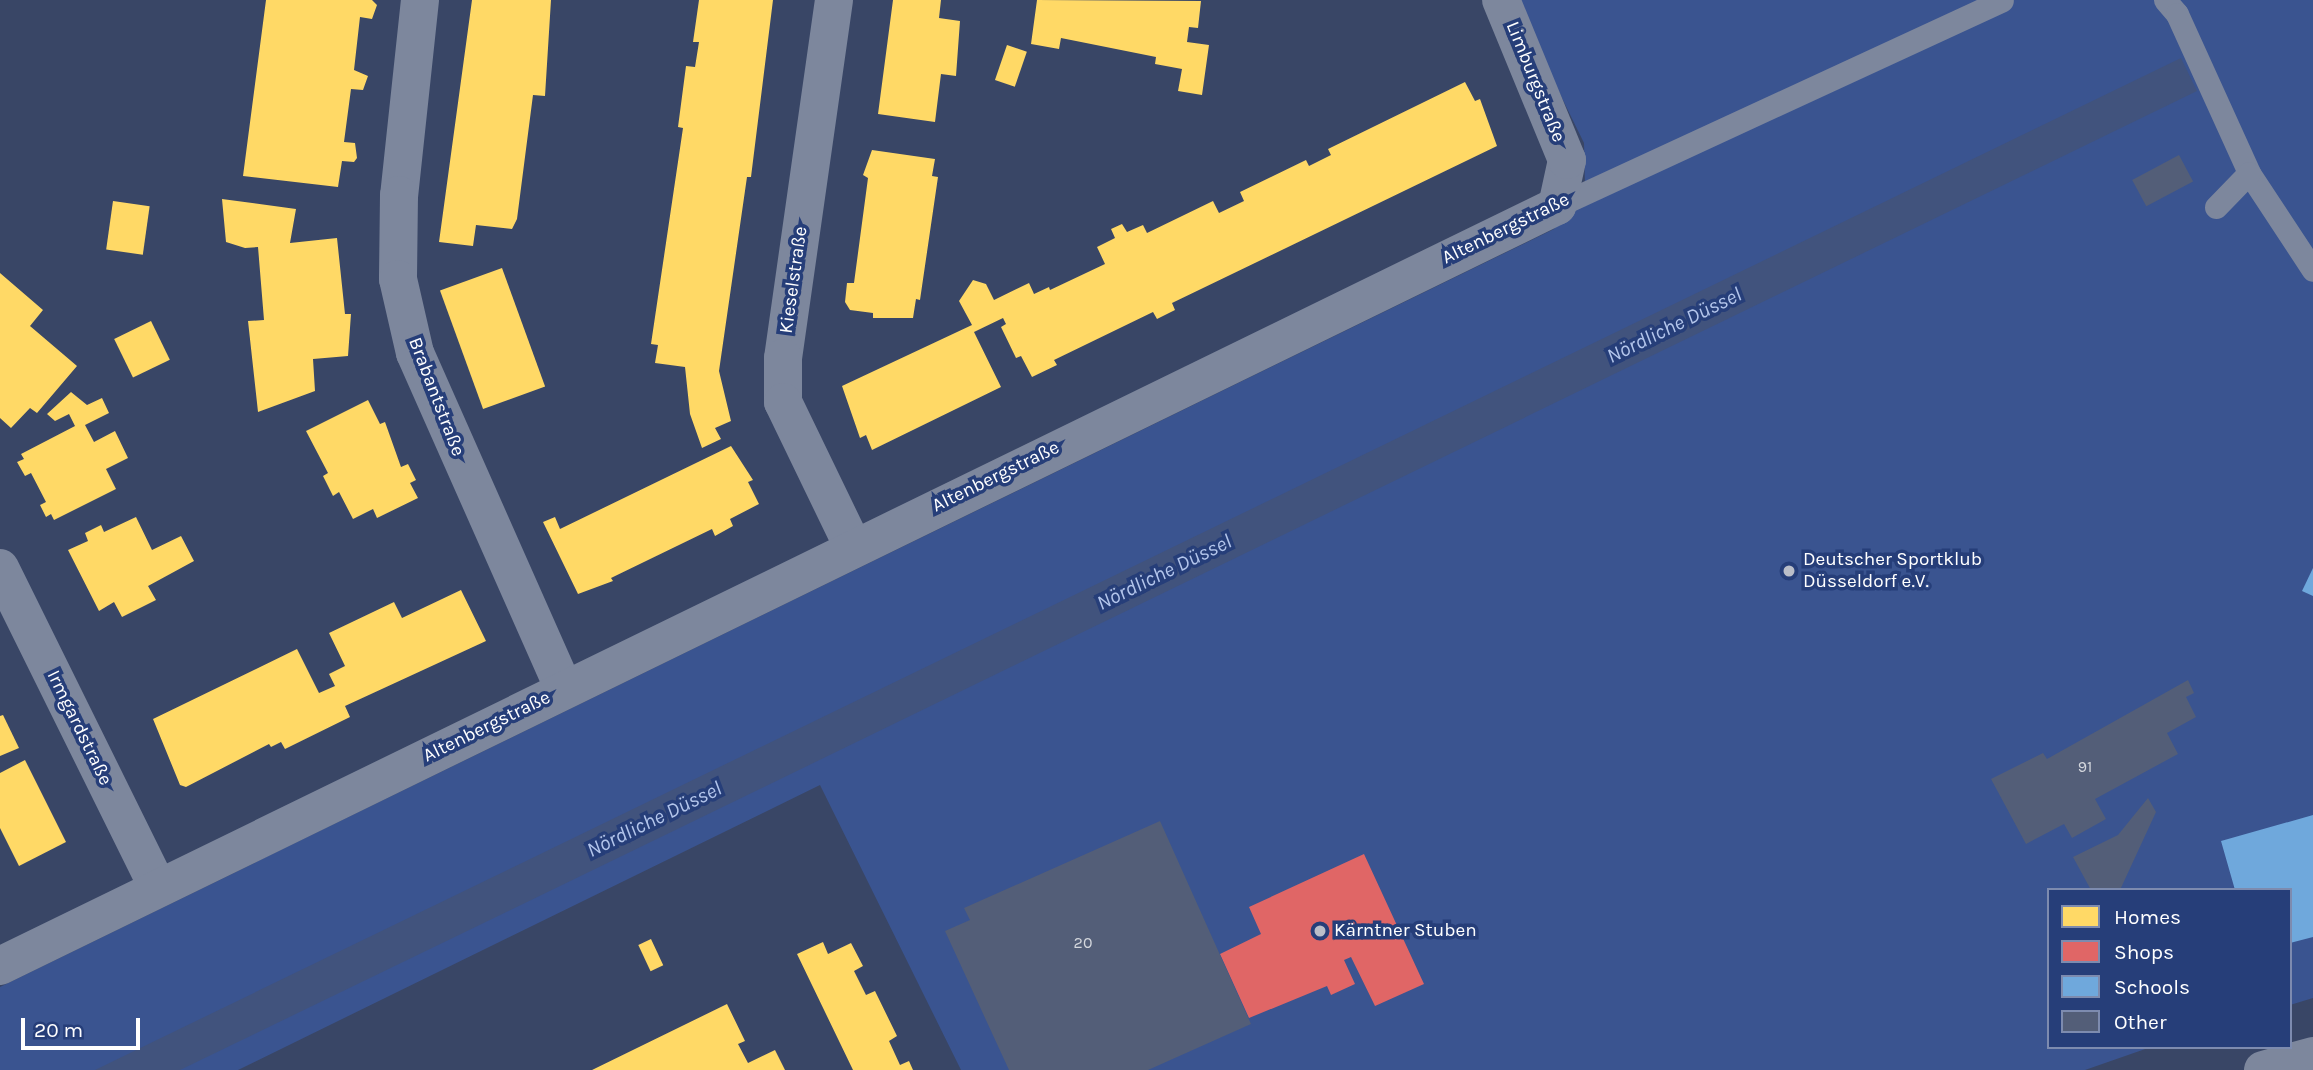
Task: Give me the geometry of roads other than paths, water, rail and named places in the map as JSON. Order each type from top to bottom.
[{"type":"street","name":"Brabantstraße","points":[[420,0],[399,195],[398,279],[415,353],[564,690]]},
{"type":"street","name":"Kieselstraße","points":[[834,0],[783,358],[783,402],[853,547]]},
{"type":"street","name":"Limburgstraße","points":[[1501,0],[1567,160],[1557,206]]},
{"type":"street","name":"Altenbergstraße","points":[[0,966],[853,547],[1557,206]]},
{"type":"street","name":"Irmgardstraße","points":[[0,568],[158,888]]},
{"type":"street","points":[[2263,1070],[2313,1056]]},
{"type":"lane","points":[[2165,0],[2177,14],[2249,173],[2313,270]]},
{"type":"lane","name":"Altenbergstraße","points":[[1557,206],[2000,1]]},
{"type":"lane","points":[[2216,207],[2249,173]]},
{"type":"water","name":"Nördliche Düssel","points":[[2181,58],[2197,91],[558,887],[180,1070],[95,1070]]},
{"type":"place","name":"Deutscher Sportklub Düsseldorf e.V.","points":[[1789,571]]},
{"type":"place","name":"Kärntner Stuben","points":[[1320,931]]}]
